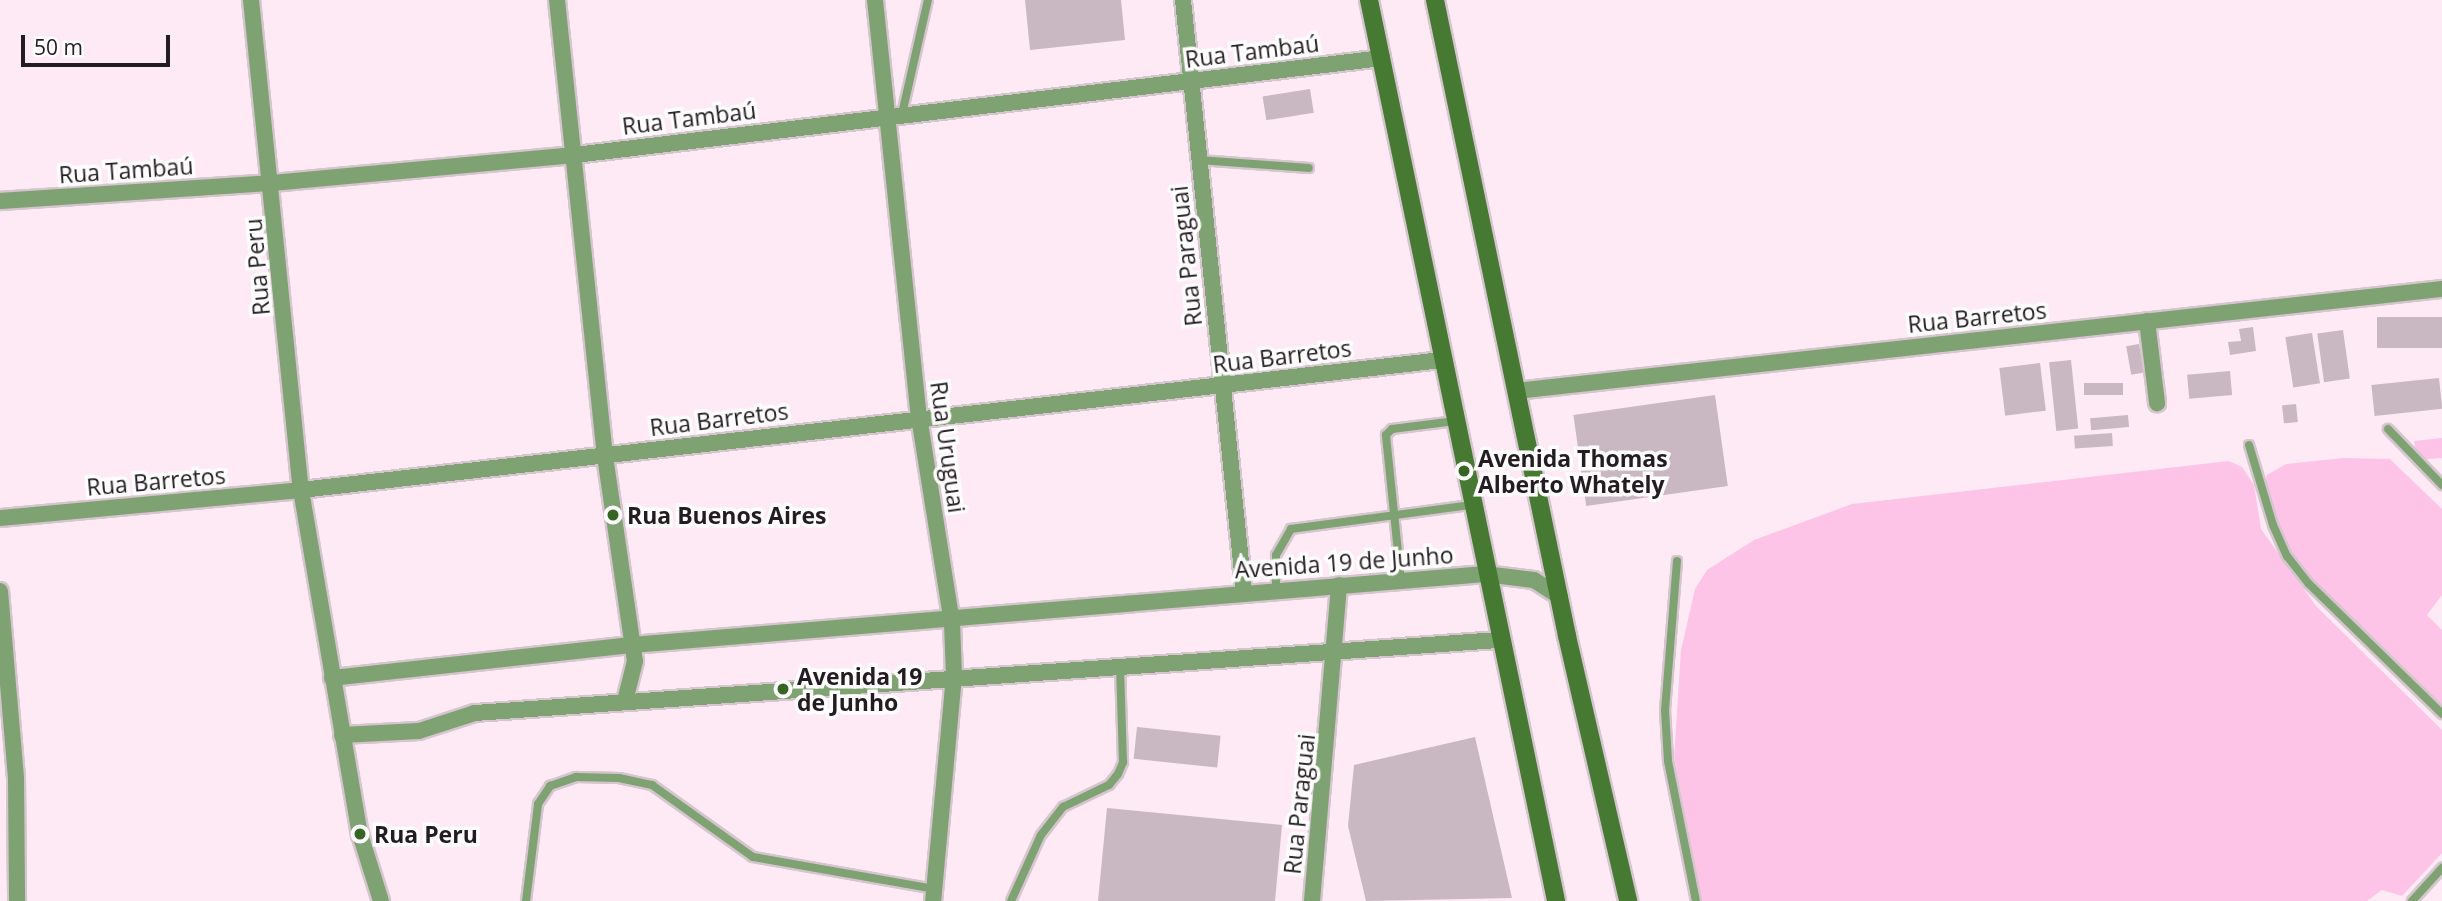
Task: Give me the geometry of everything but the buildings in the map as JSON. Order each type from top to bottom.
[{"type":"main road","points":[[1369,0],[1485,575],[1556,901]]},
{"type":"main road","points":[[1435,0],[1560,597],[1628,901]]},
{"type":"street","name":"Rua Peru","points":[[251,0],[272,183],[301,490],[360,834],[382,901]]},
{"type":"street","points":[[557,0],[605,456],[635,669],[625,701]]},
{"type":"street","name":"Rua Uruguai","points":[[875,0],[895,115],[919,417],[951,622],[954,676],[933,895]]},
{"type":"street","name":"Rua Paraguai","points":[[1183,0],[1244,592]]},
{"type":"street","name":"Rua Tambaú","points":[[0,201],[272,183],[575,155],[1382,58]]},
{"type":"street","name":"Rua Barretos","points":[[1516,391],[2442,289]]},
{"type":"street","points":[[2147,321],[2157,403]]},
{"type":"street","name":"Rua Barretos","points":[[0,519],[301,490],[919,417],[1223,386],[1442,360]]},
{"type":"street","name":"Avenida 19 de Junho","points":[[332,678],[632,645],[951,622],[1276,589],[1485,575],[1534,580],[1560,597]]},
{"type":"street","name":"Rua Paraguai","points":[[1312,901],[1337,649],[1339,585]]},
{"type":"street","points":[[0,591],[15,766],[17,901]]},
{"type":"street","points":[[342,735],[419,731],[475,713],[1120,664],[1499,640]]},
{"type":"lane","points":[[895,115],[928,0]]},
{"type":"lane","points":[[1199,160],[1309,168]]},
{"type":"lane","points":[[1401,581],[1386,435],[1392,429],[1455,421]]},
{"type":"lane","points":[[2388,429],[2442,485]]},
{"type":"lane","points":[[2249,445],[2273,525],[2287,556],[2309,584],[2442,713]]},
{"type":"lane","points":[[1276,589],[1276,555],[1291,529],[1471,505]]},
{"type":"lane","points":[[1677,561],[1665,722],[1668,761],[1696,901]]},
{"type":"lane","points":[[1011,901],[1041,835],[1063,807],[1109,785],[1118,774],[1123,762],[1120,664]]},
{"type":"lane","points":[[526,901],[538,804],[550,786],[576,777],[619,778],[652,785],[753,857],[933,895]]},
{"type":"lane","points":[[2412,901],[2442,868]]},
{"type":"shaded area","points":[[2442,438],[2442,458],[2418,460],[2414,441]]},
{"type":"shaded area","points":[[2344,458],[2390,459],[2442,509],[2442,595],[2427,615],[2442,630],[2442,713],[2309,584],[2287,556],[2263,491],[2267,475],[2286,464]]},
{"type":"shaded area","points":[[2229,461],[2242,467],[2254,485],[2261,529],[2316,606],[2442,730],[2442,853],[2402,896],[2382,890],[2367,901],[1702,901],[1674,758],[1681,650],[1695,589],[1707,570],[1754,540],[1852,504]]},
{"type":"place","name":"Avenida Thomas Alberto Whately","points":[[1464,471]]},
{"type":"place","name":"Rua Buenos Aires","points":[[613,515]]},
{"type":"place","name":"Avenida 19 de Junho","points":[[783,689]]},
{"type":"place","name":"Rua Peru","points":[[360,834]]}]
